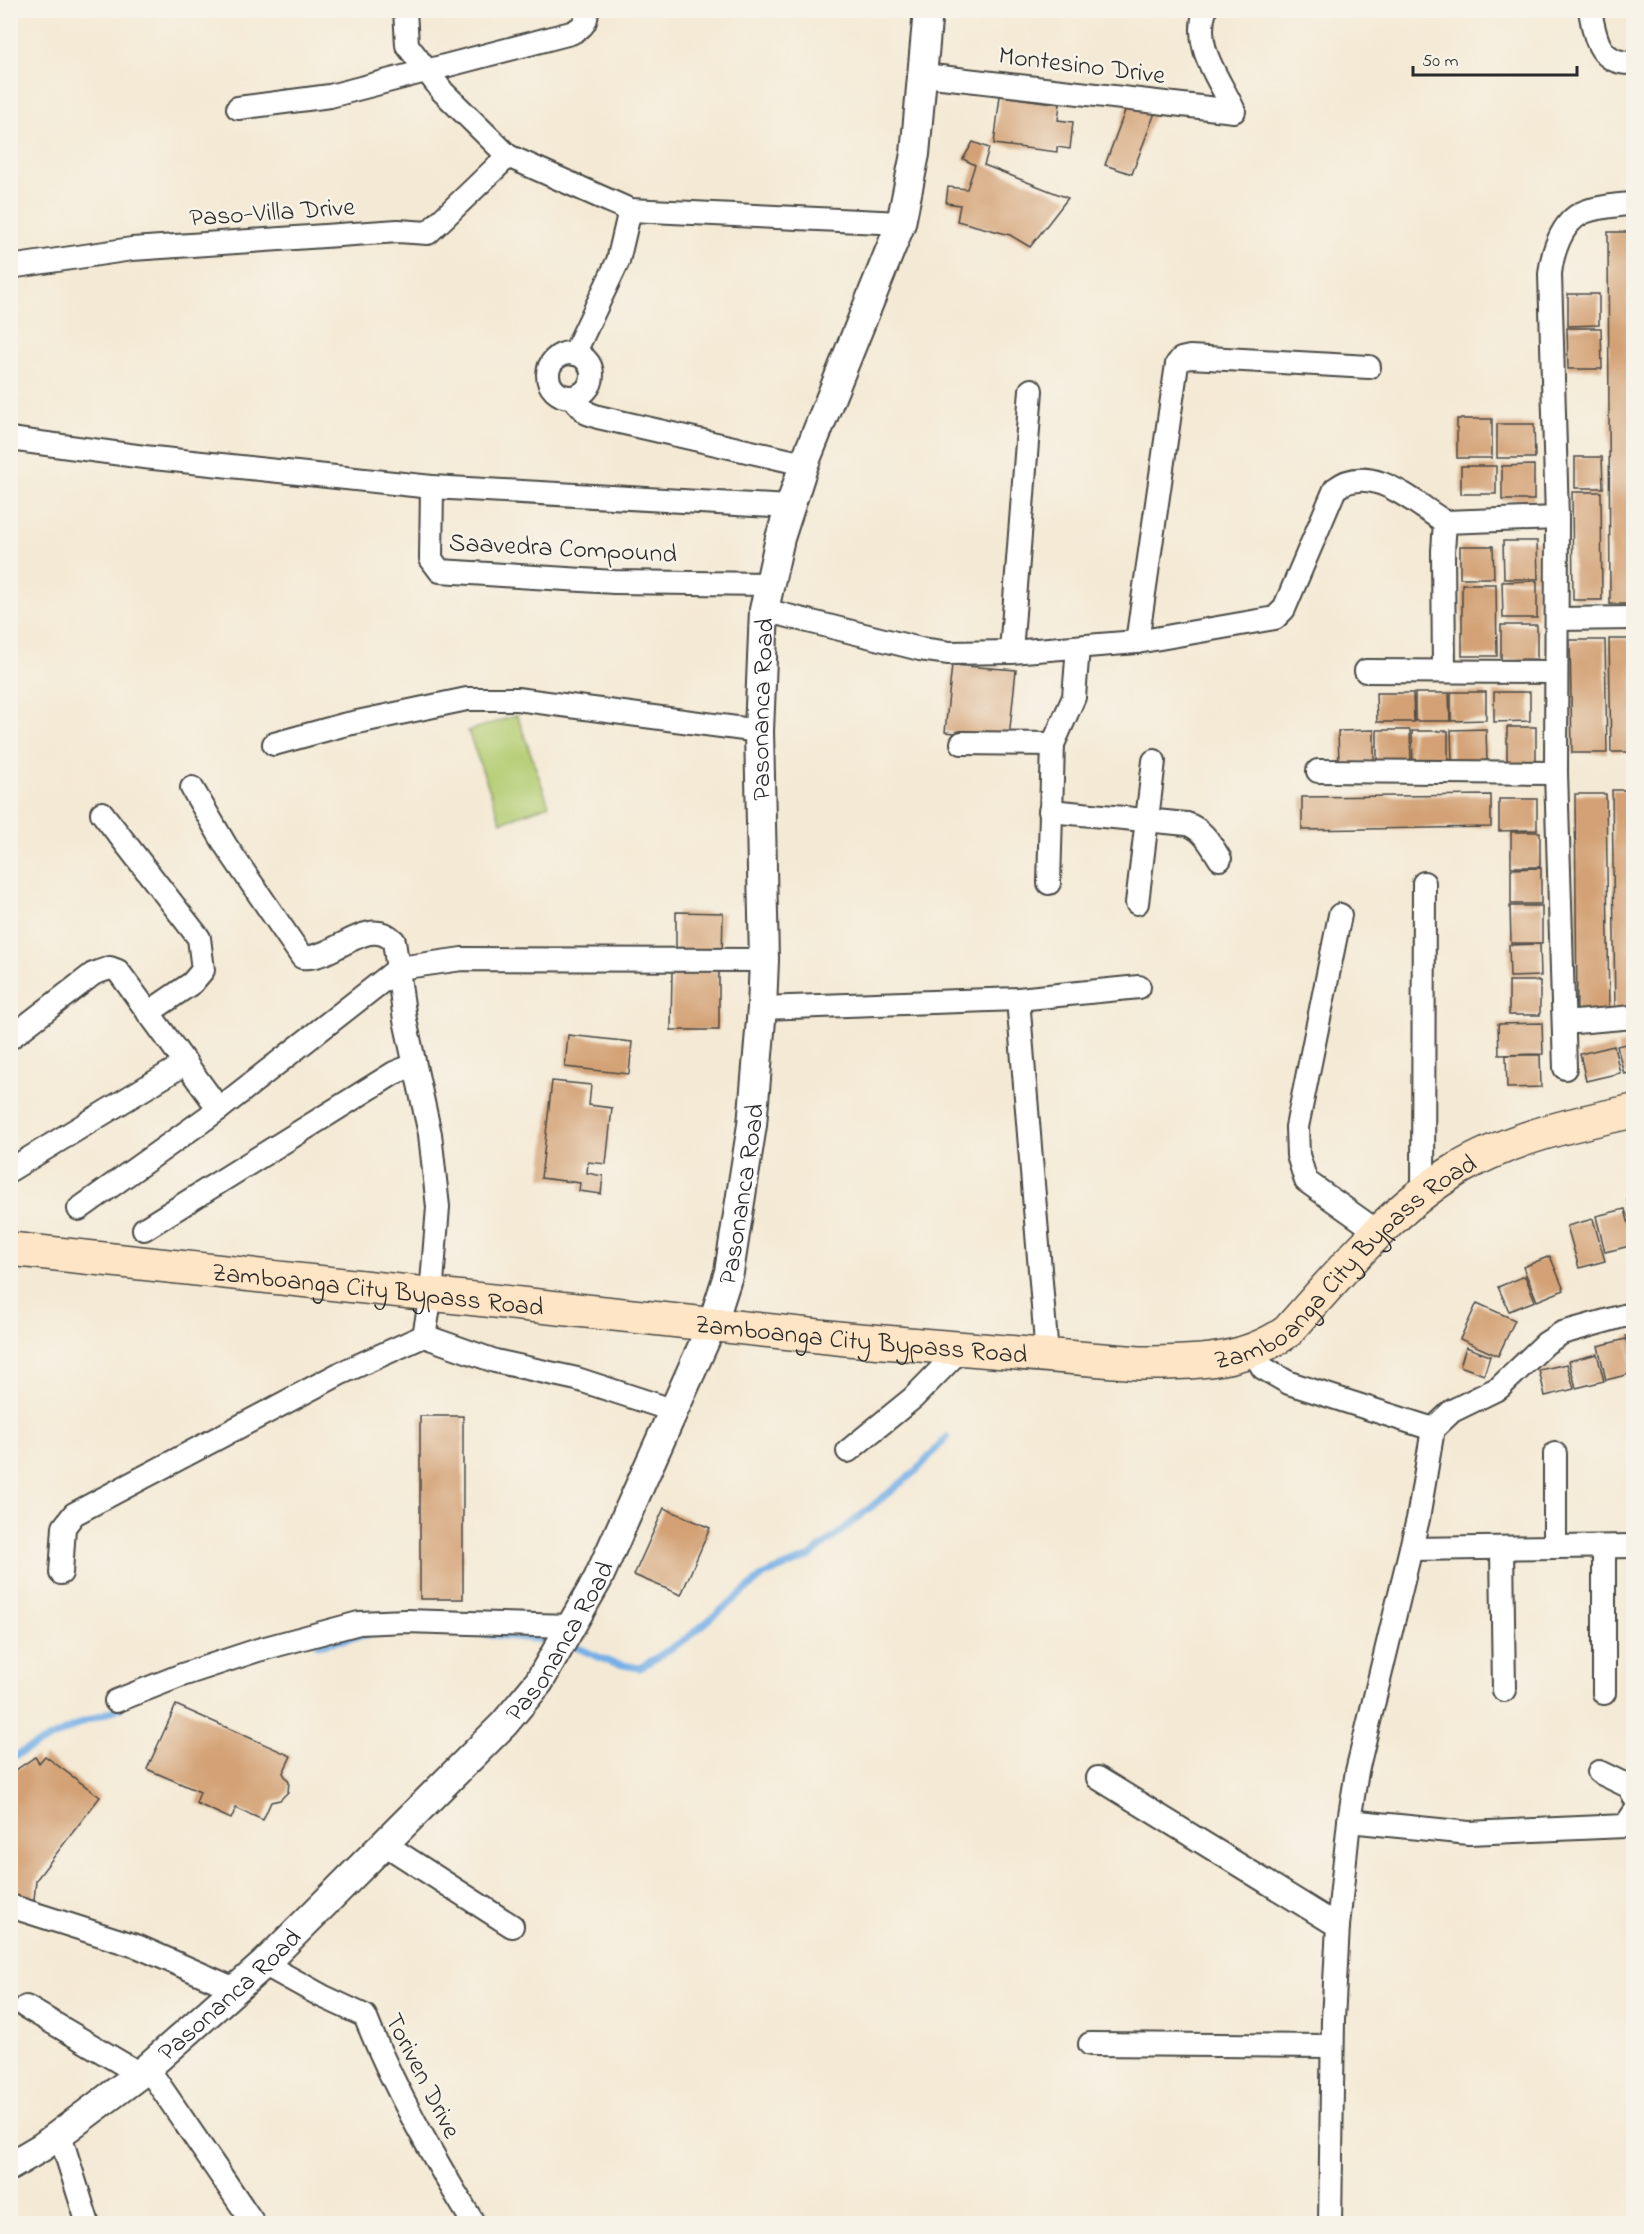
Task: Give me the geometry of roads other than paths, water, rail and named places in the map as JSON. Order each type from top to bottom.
[{"type":"main road","name":"Zamboanga City Bypass Road","points":[[10,1249],[431,1296],[960,1350],[1139,1363],[1186,1363],[1253,1352],[1288,1331],[1378,1232],[1456,1170],[1493,1152],[1587,1121],[1634,1111]]},
{"type":"street","points":[[405,10],[407,45],[443,92],[508,156],[630,210],[901,223]]},
{"type":"street","points":[[238,108],[330,96],[425,69],[571,33],[581,28],[587,18],[587,10]]},
{"type":"street","name":"Pasonanca Road","points":[[10,2166],[51,2141],[143,2070],[264,1964],[504,1724],[539,1682],[598,1579],[712,1325],[729,1272],[745,1185],[762,1008],[764,960],[759,731],[766,597],[804,464],[901,223],[915,154],[924,75],[928,10]]},
{"type":"street","name":"Montesino Drive","points":[[924,75],[1234,111],[1205,54],[1201,37],[1205,10]]},
{"type":"street","points":[[1590,10],[1595,42],[1604,54],[1623,63],[1634,63]]},
{"type":"street","name":"Paso-Villa Drive","points":[[10,267],[132,249],[398,231],[429,233],[508,156]]},
{"type":"street","points":[[1565,1068],[1556,773],[1557,518],[1550,298],[1551,260],[1564,229],[1581,213],[1634,204]]},
{"type":"street","points":[[574,354],[618,261],[630,210]]},
{"type":"street","points":[[572,398],[580,395],[592,381],[589,363],[574,354],[558,357],[549,370],[551,386],[563,396],[572,398],[587,413],[804,464]]},
{"type":"street","points":[[1137,642],[1177,364],[1181,359],[1190,357],[1369,367]]},
{"type":"street","points":[[1011,652],[1031,390]]},
{"type":"street","points":[[10,439],[144,457],[432,487],[790,507]]},
{"type":"street","points":[[766,597],[920,649],[949,653],[1011,652],[1137,642],[1275,618],[1284,609],[1335,489],[1344,482],[1362,478],[1378,481],[1445,522],[1557,518]]},
{"type":"street","name":"Saavedra Compound","points":[[432,487],[431,559],[440,571],[614,582],[766,597]]},
{"type":"street","points":[[1444,670],[1443,551],[1445,522]]},
{"type":"street","points":[[1557,619],[1634,618]]},
{"type":"street","points":[[1049,883],[1053,744],[1074,697],[1078,647]]},
{"type":"street","points":[[1366,671],[1556,672]]},
{"type":"street","points":[[274,744],[354,722],[467,699],[517,699],[759,731]]},
{"type":"street","points":[[962,743],[1053,744]]},
{"type":"street","points":[[1137,903],[1154,760]]},
{"type":"street","points":[[1318,771],[1556,773]]},
{"type":"street","points":[[192,788],[226,846],[302,957],[320,955],[374,932],[386,934],[394,941],[414,1065],[430,1134],[438,1207],[431,1296],[424,1336]]},
{"type":"street","points":[[1050,811],[1196,827],[1220,859]]},
{"type":"street","points":[[102,813],[199,938],[203,970],[192,983],[148,1013]]},
{"type":"street","points":[[1423,1194],[1424,883]]},
{"type":"street","points":[[1340,915],[1297,1127],[1298,1155],[1306,1181],[1378,1232]]},
{"type":"street","points":[[80,1209],[219,1109],[399,968],[462,959],[764,960]]},
{"type":"street","points":[[10,1038],[103,969],[118,971],[219,1109]]},
{"type":"street","points":[[762,1008],[1018,999],[1139,987]]},
{"type":"street","points":[[1018,999],[1047,1356]]},
{"type":"street","points":[[1564,1023],[1634,1017]]},
{"type":"street","points":[[10,1170],[186,1063]]},
{"type":"street","points":[[144,1229],[394,1073],[414,1065]]},
{"type":"street","points":[[1330,2223],[1332,2046],[1338,1926],[1349,1821],[1357,1771],[1411,1549],[1433,1429],[1452,1411],[1500,1388],[1546,1342],[1562,1334],[1634,1313]]},
{"type":"street","points":[[61,1573],[64,1527],[74,1514],[339,1374],[424,1336],[495,1361],[576,1379],[672,1410]]},
{"type":"street","points":[[848,1451],[913,1398],[960,1350]]},
{"type":"street","points":[[1253,1352],[1263,1368],[1289,1383],[1433,1429]]},
{"type":"street","points":[[1555,1454],[1555,1546]]},
{"type":"street","points":[[1411,1549],[1634,1546]]},
{"type":"street","points":[[1604,1548],[1604,1693]]},
{"type":"street","points":[[1502,1549],[1504,1690]]},
{"type":"street","points":[[116,1701],[215,1664],[324,1630],[359,1623],[406,1621],[570,1626]]},
{"type":"street","points":[[1599,1772],[1630,1787],[1634,1797]]},
{"type":"street","points":[[1098,1778],[1338,1926]]},
{"type":"street","points":[[1349,1821],[1469,1833],[1625,1826],[1634,1813]]},
{"type":"street","points":[[384,1843],[512,1926]]},
{"type":"street","points":[[10,1906],[139,1947],[236,1989]]},
{"type":"street","name":"Toriven Drive","points":[[264,1964],[322,1996],[365,2016],[384,2063],[436,2162],[474,2223]]},
{"type":"street","points":[[26,2007],[143,2070],[254,2223]]},
{"type":"street","points":[[1089,2044],[1332,2046]]},
{"type":"street","points":[[51,2141],[88,2223]]},
{"type":"street","name":"Pasonanca Road","points":[[10,2188],[51,2141]]},
{"type":"waterway","points":[[571,1645],[612,1663],[640,1668],[687,1638],[764,1575],[809,1557],[917,1470],[947,1437]]},
{"type":"waterway","points":[[318,1645],[378,1632]]},
{"type":"waterway","points":[[484,1634],[545,1640]]},
{"type":"waterway","points":[[10,1758],[83,1722],[120,1708]]}]
